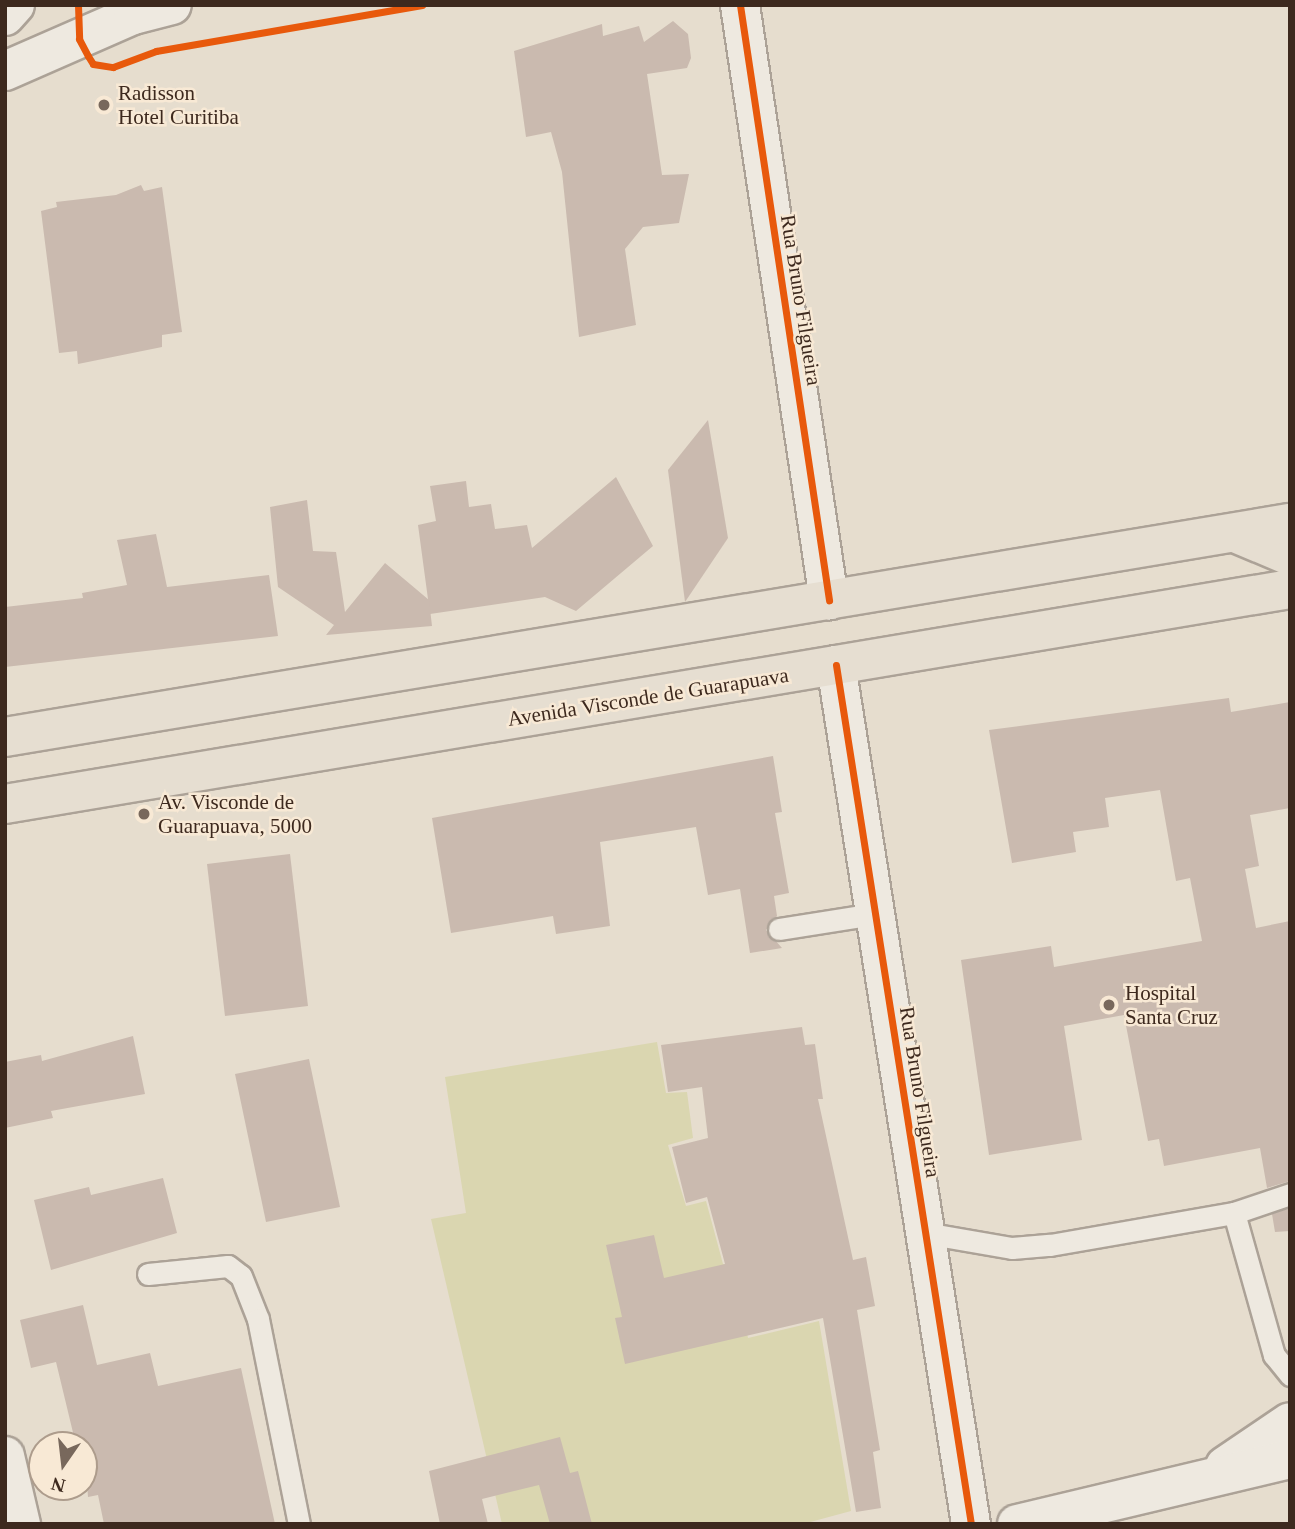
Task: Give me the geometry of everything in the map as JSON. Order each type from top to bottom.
[{"type":"main road","points":[[5,737],[1290,523]]},
{"type":"main road","points":[[1234,533],[1290,556]]},
{"type":"main road","name":"Avenida Visconde de Guarapuava","points":[[5,804],[1290,589]]},
{"type":"street","points":[[5,16],[15,5]]},
{"type":"street","points":[[5,71],[133,15],[172,5]]},
{"type":"street","name":"Rua Bruno Filgueira","points":[[740,5],[829,600]]},
{"type":"street","name":"Rua Bruno Filgueira","points":[[836,666],[971,1524]]},
{"type":"street","points":[[1206,1479],[1290,1422]]},
{"type":"street","points":[[5,1456],[21,1524]]},
{"type":"street","points":[[1017,1524],[1290,1459]]},
{"type":"lane","points":[[779,929],[874,914]]},
{"type":"lane","points":[[925,1233],[1012,1248],[1234,1213],[1290,1194]]},
{"type":"lane","points":[[1234,1213],[1290,1375]]},
{"type":"lane","points":[[148,1274],[228,1266],[242,1276],[258,1319],[299,1524]]},
{"type":"shaded area","points":[[657,1042],[666,1093],[687,1092],[693,1138],[668,1145],[686,1206],[706,1201],[723,1264],[731,1264],[748,1338],[819,1321],[851,1511],[803,1524],[502,1524],[431,1219],[466,1213],[445,1077]]},
{"type":"building","points":[[673,21],[688,34],[691,58],[687,68],[647,74],[662,175],[689,174],[679,223],[643,227],[625,249],[636,325],[579,337],[562,172],[551,132],[526,137],[514,51],[602,24],[603,36],[639,26],[644,42]]},
{"type":"building","points":[[141,185],[144,191],[162,187],[182,332],[162,335],[162,347],[78,364],[77,351],[59,353],[41,211],[57,207],[56,202],[116,195]]},
{"type":"building","points":[[708,420],[728,538],[685,602],[668,470]]},
{"type":"building","points":[[616,477],[653,546],[576,611],[545,597],[430,614],[418,525],[436,521],[430,486],[466,481],[469,507],[491,504],[495,529],[527,525],[532,548]]},
{"type":"building","points":[[307,500],[313,551],[336,552],[345,612],[385,563],[429,600],[432,626],[326,635],[334,625],[278,587],[270,507]]},
{"type":"building","points":[[156,534],[167,587],[269,575],[278,636],[5,667],[5,607],[83,598],[82,593],[127,585],[117,540]]},
{"type":"building","points":[[1229,698],[1231,712],[1290,702],[1290,808],[1250,815],[1259,866],[1245,869],[1256,928],[1290,921],[1290,1181],[1267,1188],[1260,1148],[1164,1166],[1159,1139],[1148,1141],[1124,1015],[1064,1026],[1082,1140],[989,1155],[961,960],[1051,946],[1054,967],[1202,941],[1190,878],[1176,881],[1160,790],[1105,798],[1109,827],[1073,832],[1076,852],[1012,863],[989,730]]},
{"type":"building","points":[[773,756],[782,812],[775,813],[789,893],[774,896],[777,916],[766,930],[782,948],[750,953],[740,889],[708,895],[696,827],[600,842],[610,926],[556,934],[553,916],[451,933],[432,818]]},
{"type":"building","points":[[290,854],[308,1006],[225,1016],[207,864]]},
{"type":"building","points":[[802,1027],[805,1045],[815,1044],[823,1099],[818,1099],[853,1260],[866,1257],[875,1306],[857,1310],[880,1450],[873,1452],[881,1508],[856,1512],[823,1318],[625,1364],[615,1318],[622,1317],[606,1245],[654,1235],[664,1278],[725,1264],[707,1197],[686,1203],[672,1147],[708,1138],[702,1087],[668,1092],[661,1045]]},
{"type":"building","points":[[133,1036],[145,1094],[51,1111],[53,1118],[5,1128],[5,1062],[41,1055],[42,1061]]},
{"type":"building","points":[[309,1059],[340,1207],[266,1222],[235,1074]]},
{"type":"building","points":[[163,1178],[177,1233],[51,1270],[34,1200],[89,1187],[91,1195]]},
{"type":"building","points":[[1290,1208],[1290,1231],[1275,1232],[1272,1214]]},
{"type":"building","points":[[83,1305],[97,1365],[150,1353],[158,1386],[241,1368],[275,1524],[104,1524],[98,1495],[98,1431],[73,1431],[56,1362],[31,1368],[20,1320]]},
{"type":"building","points":[[560,1437],[570,1473],[578,1471],[592,1524],[550,1524],[539,1485],[482,1499],[488,1524],[440,1524],[429,1471]]},
{"type":"cycle path","points":[[78,5],[79,39],[88,56],[93,64],[113,67],[156,51],[422,5]]},
{"type":"cycle path","points":[[740,5],[829,600]]},
{"type":"cycle path","points":[[836,665],[971,1524]]},
{"type":"place","name":"Radisson Hotel Curitiba","points":[[104,105]]},
{"type":"place","name":"Av. Visconde de Guarapuava, 5000","points":[[144,814]]},
{"type":"place","name":"Hospital Santa Cruz","points":[[1109,1005]]}]
